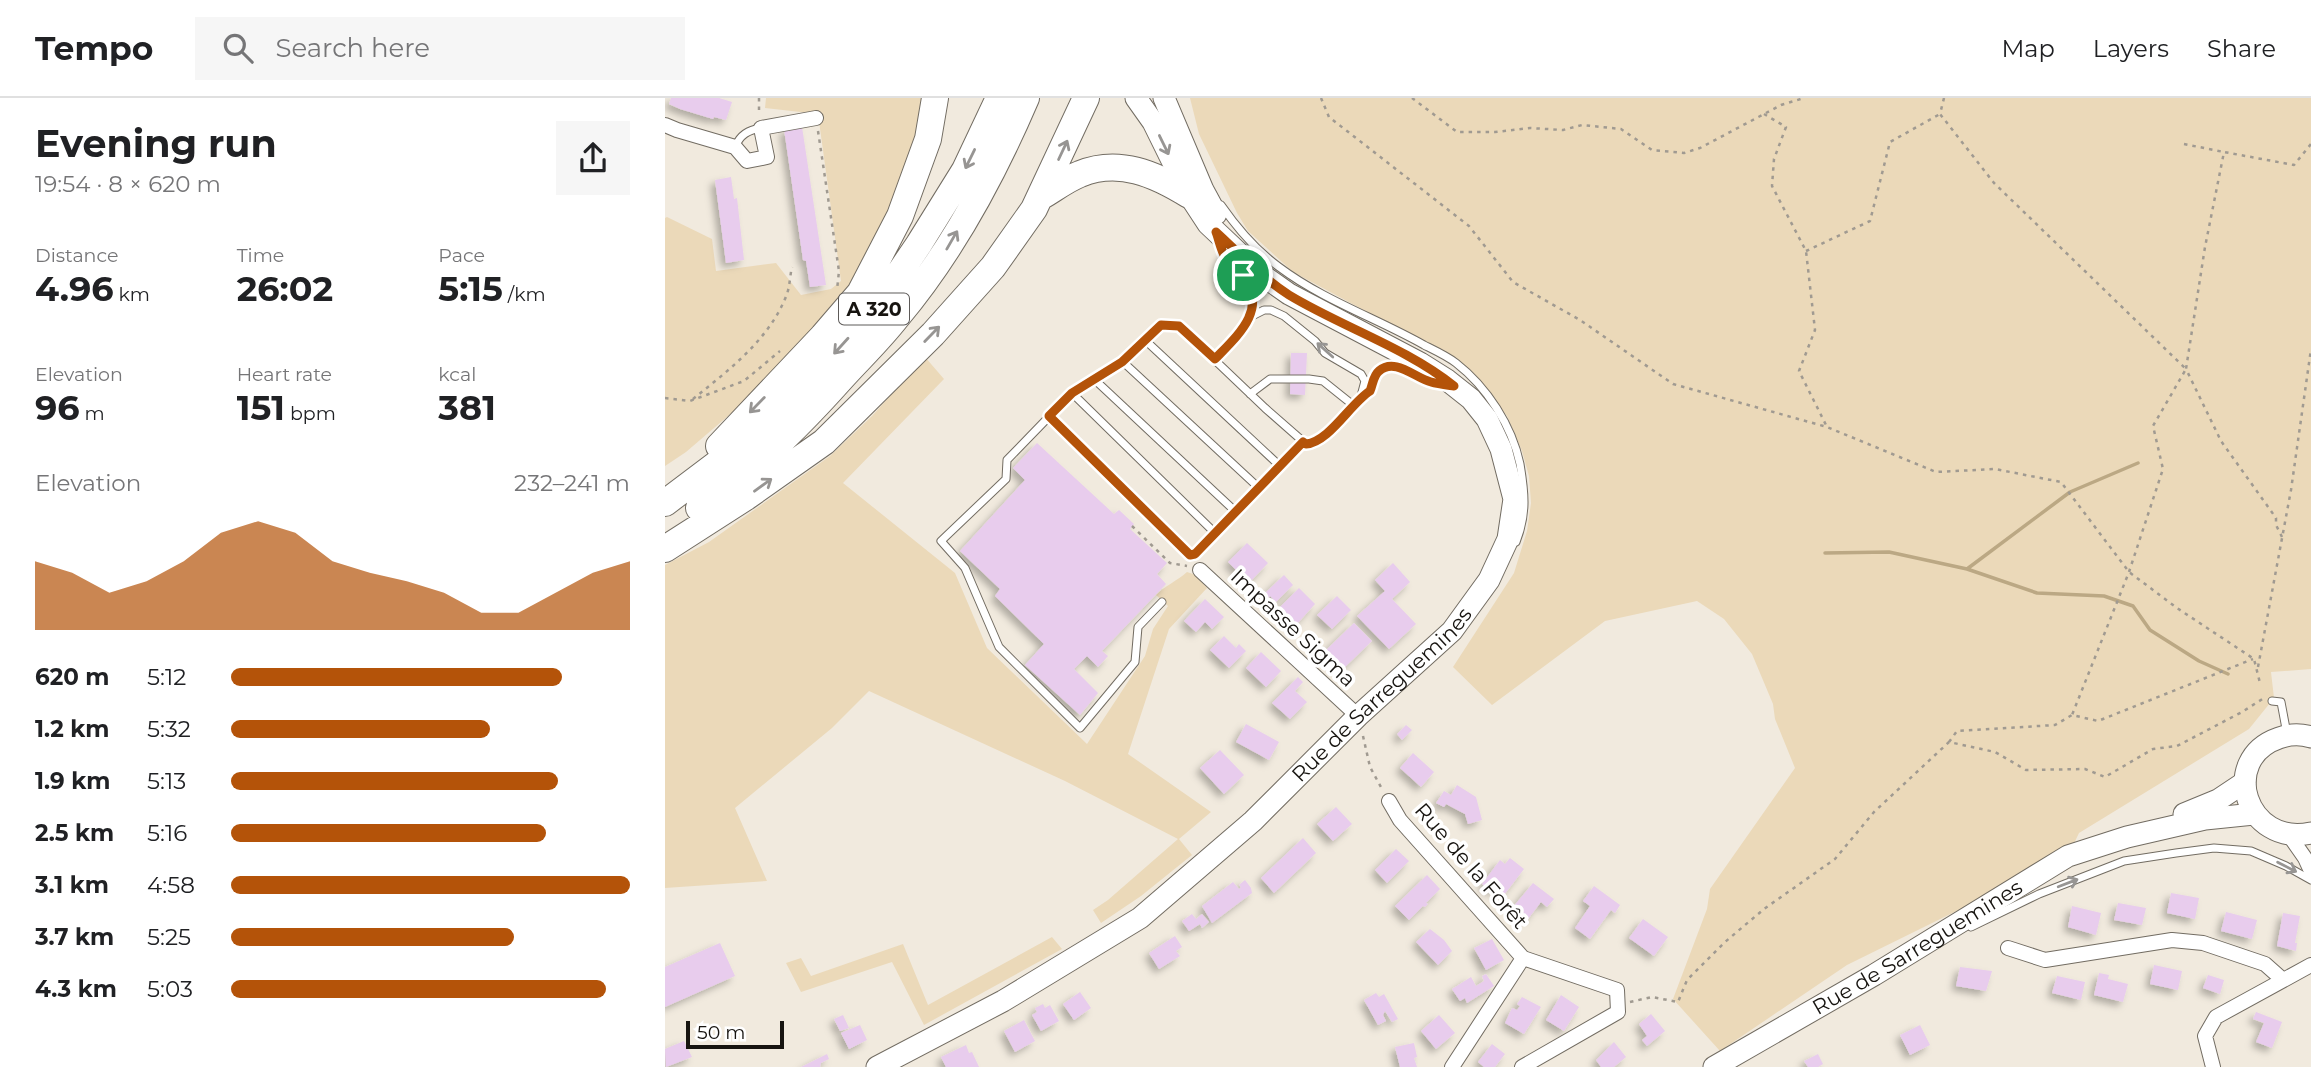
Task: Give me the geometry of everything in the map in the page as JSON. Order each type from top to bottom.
[{"type":"highway","points":[[698,480],[722,442],[860,293],[900,216],[928,139],[935,98]]},
{"type":"highway","name":"A 320","points":[[665,503],[746,442],[786,406],[879,303],[965,170],[999,98]]},
{"type":"highway","name":"A 320","points":[[665,530],[724,491],[803,422],[897,317],[941,258],[986,180],[1026,98]]},
{"type":"highway","points":[[665,549],[824,442],[933,334],[993,267],[1042,196],[1086,98]]},
{"type":"highway","points":[[1042,196],[1079,174],[1100,168],[1119,167],[1140,171],[1196,192]]},
{"type":"main road","points":[[1136,98],[1196,192]]},
{"type":"main road","points":[[1164,98],[1192,164],[1196,192]]},
{"type":"main road","name":"Rue de Sarreguemines","points":[[877,1067],[1003,1001],[1140,918],[1252,821],[1358,716],[1452,631],[1489,580],[1509,539],[1514,499],[1501,449],[1487,419],[1471,399],[1420,363],[1289,294],[1262,275],[1208,224],[1196,192]]},
{"type":"main road","name":"Rue de Sarreguemines","points":[[1196,192],[1238,252]]},
{"type":"main road","points":[[2303,735],[2271,741],[2258,751],[2249,766],[2245,782],[2247,799],[2254,814],[2266,826],[2289,835],[2311,833]]},
{"type":"main road","name":"Rue de Sarreguemines","points":[[2127,838],[2218,800],[2245,782]]},
{"type":"main road","name":"Rue de Sarreguemines","points":[[1714,1067],[1874,975],[2068,856],[2205,819],[2254,814]]},
{"type":"street","points":[[665,125],[735,147],[747,160],[767,157],[761,128],[816,118]]},
{"type":"street","name":"Impasse Sigma","points":[[1200,570],[1358,716]]},
{"type":"street","name":"Rue de la Forêt","points":[[1388,801],[1400,820],[1523,958],[1618,990],[1618,1012]]},
{"type":"street","points":[[2289,835],[2311,871]]},
{"type":"street","points":[[2008,948],[2045,960],[2172,940],[2203,943],[2265,964],[2283,980]]},
{"type":"street","name":"Rue de la Forêt","points":[[1452,1067],[1523,958]]},
{"type":"street","points":[[2213,1067],[2205,1036],[2216,1017],[2311,965]]},
{"type":"street","points":[[1522,1067],[1618,1012]]},
{"type":"lane","points":[[735,147],[739,137],[752,129],[761,128]]},
{"type":"lane","points":[[1192,164],[1258,250],[1280,268],[1337,305],[1411,338],[1456,362],[1498,409],[1516,447],[1524,487],[1524,522],[1513,551],[1489,580]]},
{"type":"lane","points":[[1216,232],[1225,257],[1243,275],[1251,289],[1252,316]]},
{"type":"lane","points":[[1215,359],[1252,316],[1264,310],[1271,310],[1284,316],[1315,341],[1325,354],[1361,374],[1365,381],[1361,397]]},
{"type":"lane","points":[[1163,602],[1138,627],[1135,662],[1080,728],[999,647],[965,568],[941,541],[1006,478],[1007,460],[1072,393],[1122,362],[1161,325],[1179,326],[1306,444],[1314,444],[1370,391],[1373,379],[1379,371],[1388,366],[1396,366],[1430,382],[1454,386]]},
{"type":"lane","points":[[1145,340],[1280,466]]},
{"type":"lane","points":[[1122,362],[1259,488]]},
{"type":"lane","points":[[1250,394],[1271,379],[1308,379],[1324,381],[1353,405]]},
{"type":"lane","points":[[1095,380],[1236,512]]},
{"type":"lane","points":[[1072,393],[1215,533]]},
{"type":"lane","points":[[1049,416],[1190,555],[1195,554],[1303,442]]},
{"type":"lane","points":[[2269,698],[2281,702],[2303,735]]},
{"type":"lane","points":[[1874,975],[2039,894],[2124,861],[2214,848],[2251,851],[2311,880]]},
{"type":"path","points":[[759,98],[761,128]]},
{"type":"path","points":[[1321,98],[1329,117],[1469,226],[1513,282],[1580,320],[1674,384],[1827,427],[1936,472],[1996,469],[2061,482],[2129,572],[2177,608],[2254,659],[2260,683],[2269,698],[2177,746],[2153,750],[2105,777],[2085,769],[2026,770],[1995,752],[1949,742]]},
{"type":"path","points":[[1412,98],[1457,132],[1530,128],[1563,130],[1582,125],[1621,129],[1652,150],[1684,153],[1700,148],[1781,105],[1804,98]]},
{"type":"path","points":[[1807,251],[1870,221],[1890,142],[1940,114],[1944,98]]},
{"type":"path","points":[[1764,114],[1786,127],[1774,159],[1772,186],[1807,251],[1815,330],[1799,372],[1827,427]]},
{"type":"path","points":[[1940,114],[1994,183],[2186,369],[2221,441],[2276,518],[2276,525],[2282,537]]},
{"type":"path","points":[[816,118],[839,271],[837,291]]},
{"type":"path","points":[[2184,144],[2294,165],[2311,144]]},
{"type":"path","points":[[1618,1012],[1630,1002],[1652,997],[1678,1002],[1687,980],[1725,942],[1764,909],[1835,859],[1874,812],[1949,742],[1957,731],[2055,725],[2072,715],[2129,572],[2163,469],[2153,426],[2186,369],[2224,152]]},
{"type":"path","points":[[690,401],[729,371],[764,335],[787,294],[792,267]]},
{"type":"path","points":[[665,398],[690,401],[744,381],[782,349]]},
{"type":"path","points":[[2260,683],[2257,665],[2291,490],[2311,349]]},
{"type":"path","points":[[1132,526],[1170,563],[1200,570]]},
{"type":"path","points":[[2072,715],[2098,721],[2254,659]]},
{"type":"path","points":[[1358,716],[1370,767],[1388,801]]},
{"type":"shaded area","points":[[766,98],[923,98],[906,172],[863,272],[749,398],[686,452],[665,466],[665,218],[712,239],[716,271],[776,263],[801,295],[831,289],[841,281],[818,114],[765,108]]},
{"type":"shaded area","points":[[1190,98],[2311,98],[2311,669],[2271,672],[2274,698],[2249,729],[2079,833],[2068,856],[1847,965],[1720,1051],[1673,999],[1707,909],[1710,889],[1795,768],[1752,654],[1724,619],[1697,601],[1605,621],[1492,705],[1453,667],[1514,573],[1527,531],[1531,503],[1529,476],[1507,416],[1462,363],[1293,272],[1248,231],[1199,134]]},
{"type":"shaded area","points":[[925,357],[944,379],[843,483],[955,573],[987,648],[1087,744],[1145,656],[1153,629],[1168,606],[1156,595],[1187,572],[1196,575],[1207,588],[1169,629],[1128,754],[1211,812],[1179,839],[1192,855],[1141,896],[1101,923],[1093,910],[1178,839],[1065,781],[869,691],[832,728],[735,808],[767,881],[665,888],[665,565],[709,542],[830,456],[872,416]]},
{"type":"shaded area","points":[[1052,937],[1062,949],[924,1025],[892,962],[801,992],[786,963],[801,958],[811,976],[903,944],[928,1005]]},
{"type":"building","points":[[671,98],[719,98],[732,102],[726,120],[680,109],[669,104]]},
{"type":"building","points":[[802,127],[826,285],[810,287],[806,261],[803,260],[784,129]]},
{"type":"building","points":[[731,177],[734,199],[737,198],[744,260],[726,263],[715,180]]},
{"type":"building","points":[[1291,353],[1307,353],[1305,395],[1290,394]]},
{"type":"building","points":[[1037,443],[1114,514],[1119,510],[1134,524],[1130,529],[1167,563],[1157,574],[1166,584],[1102,651],[1108,656],[1098,667],[1087,656],[1074,669],[1098,693],[1080,715],[1025,665],[1044,644],[995,596],[1000,589],[960,551],[1025,480],[1013,468]]},
{"type":"building","points":[[1247,543],[1268,563],[1249,583],[1228,562]]},
{"type":"building","points":[[1393,563],[1410,582],[1392,599],[1416,624],[1389,649],[1357,616],[1385,591],[1375,580]]},
{"type":"building","points":[[1284,575],[1293,585],[1276,602],[1270,596],[1268,599],[1264,594]]},
{"type":"building","points":[[1299,588],[1315,604],[1297,624],[1280,607]]},
{"type":"building","points":[[1337,596],[1351,610],[1332,629],[1317,615]]},
{"type":"building","points":[[1205,599],[1224,617],[1212,629],[1205,622],[1196,632],[1184,621]]},
{"type":"building","points":[[1354,623],[1372,641],[1344,668],[1326,650]]},
{"type":"building","points":[[1224,636],[1236,648],[1239,644],[1246,651],[1229,668],[1210,650]]},
{"type":"building","points":[[1261,652],[1281,671],[1266,687],[1246,668]]},
{"type":"building","points":[[1298,677],[1303,682],[1295,691],[1307,702],[1290,719],[1272,703]]},
{"type":"building","points":[[1246,724],[1279,742],[1269,760],[1236,742]]},
{"type":"building","points":[[1406,725],[1412,730],[1402,740],[1397,734]]},
{"type":"building","points":[[1220,750],[1244,775],[1224,794],[1200,768]]},
{"type":"building","points":[[1413,753],[1434,772],[1421,787],[1400,768]]},
{"type":"building","points":[[1457,785],[1476,797],[1482,820],[1468,824],[1465,814],[1446,804],[1444,807],[1436,803],[1444,791],[1451,795]]},
{"type":"building","points":[[1336,807],[1352,824],[1333,841],[1317,824]]},
{"type":"building","points":[[1303,838],[1316,853],[1274,893],[1261,878]]},
{"type":"building","points":[[1396,849],[1409,861],[1387,883],[1375,870]]},
{"type":"building","points":[[1510,858],[1524,869],[1504,895],[1495,887],[1492,892],[1482,884],[1500,860],[1505,864]]},
{"type":"building","points":[[1427,875],[1440,889],[1425,907],[1409,920],[1395,906]]},
{"type":"building","points":[[1245,880],[1252,893],[1212,923],[1202,906],[1233,882],[1239,889],[1239,885]]},
{"type":"building","points":[[1533,883],[1554,899],[1547,907],[1541,902],[1528,919],[1513,907]]},
{"type":"building","points":[[1594,886],[1620,905],[1615,913],[1611,910],[1590,939],[1575,928],[1590,906],[1583,901]]},
{"type":"building","points":[[2171,893],[2199,898],[2195,919],[2167,913]]},
{"type":"building","points":[[2118,903],[2146,908],[2142,925],[2114,920]]},
{"type":"building","points":[[2072,906],[2101,913],[2096,935],[2068,927]]},
{"type":"building","points":[[2226,912],[2257,920],[2252,939],[2221,931]]},
{"type":"building","points":[[2283,913],[2300,916],[2296,951],[2277,946]]},
{"type":"building","points":[[1192,914],[1196,919],[1202,914],[1209,922],[1202,928],[1200,924],[1189,931],[1182,921]]},
{"type":"building","points":[[1643,919],[1668,937],[1654,956],[1629,938]]},
{"type":"building","points":[[1430,929],[1444,940],[1452,951],[1438,965],[1416,942]]},
{"type":"building","points":[[1175,936],[1182,947],[1176,951],[1180,956],[1159,969],[1149,953]]},
{"type":"building","points":[[1492,939],[1504,960],[1486,970],[1474,948]]},
{"type":"building","points":[[720,943],[735,976],[665,1007],[665,967]]},
{"type":"building","points":[[2154,965],[2182,971],[2178,990],[2150,984]]},
{"type":"building","points":[[1960,967],[1992,971],[1986,991],[1956,986]]},
{"type":"building","points":[[2099,973],[2109,975],[2108,979],[2128,984],[2123,1002],[2094,995]]},
{"type":"building","points":[[1486,974],[1494,986],[1467,1003],[1465,998],[1460,1001],[1452,989],[1471,977],[1476,986],[1484,981],[1482,976]]},
{"type":"building","points":[[2208,975],[2224,980],[2220,994],[2203,988]]},
{"type":"building","points":[[2057,976],[2085,982],[2081,1000],[2052,993]]},
{"type":"building","points":[[1080,992],[1091,1008],[1074,1020],[1063,1004]]},
{"type":"building","points":[[1376,993],[1379,997],[1384,994],[1398,1019],[1392,1022],[1385,1011],[1383,1015],[1386,1021],[1378,1025],[1364,1000]]},
{"type":"building","points":[[1561,995],[1579,1007],[1564,1031],[1546,1020]]},
{"type":"building","points":[[1522,997],[1541,1007],[1524,1034],[1505,1023],[1512,1008],[1517,1010],[1520,1006],[1517,1004]]},
{"type":"building","points":[[1043,1004],[1045,1008],[1050,1005],[1059,1021],[1041,1031],[1032,1015],[1037,1012],[1035,1008]]},
{"type":"building","points":[[2256,1012],[2282,1022],[2272,1048],[2256,1042],[2264,1023],[2253,1019]]},
{"type":"building","points":[[1651,1014],[1665,1031],[1647,1046],[1642,1040],[1647,1036],[1639,1024]]},
{"type":"building","points":[[843,1015],[849,1028],[840,1031],[834,1019]]},
{"type":"building","points":[[1439,1015],[1455,1033],[1436,1049],[1421,1031]]},
{"type":"building","points":[[1024,1020],[1035,1041],[1015,1052],[1004,1031]]},
{"type":"building","points":[[860,1025],[867,1040],[849,1049],[841,1033]]},
{"type":"building","points":[[1920,1025],[1930,1045],[1910,1055],[1900,1035]]},
{"type":"building","points":[[684,1041],[692,1057],[666,1067],[665,1049]]},
{"type":"building","points":[[1614,1042],[1626,1057],[1614,1067],[1601,1067],[1596,1060]]},
{"type":"building","points":[[1414,1043],[1417,1067],[1400,1067],[1395,1047]]},
{"type":"building","points":[[1492,1044],[1505,1054],[1495,1067],[1484,1067],[1478,1062]]},
{"type":"building","points":[[966,1045],[979,1067],[946,1067],[941,1057]]},
{"type":"building","points":[[827,1054],[829,1059],[821,1063],[820,1067],[801,1067]]},
{"type":"building","points":[[1818,1054],[1823,1064],[1808,1067],[1804,1061]]},
{"type":"waterway","points":[[1825,553],[1889,552],[1967,569],[2070,492],[2138,463]]},
{"type":"waterway","points":[[1967,569],[2037,593],[2104,596],[2133,606],[2150,630],[2199,661],[2228,674]]},
{"type":"route","points":[[1216,232],[1262,275],[1289,294],[1420,363],[1454,386],[1430,382],[1396,366],[1388,366],[1379,371],[1373,379],[1370,391],[1324,436],[1314,444],[1303,442],[1195,554],[1190,555],[1049,416],[1072,393],[1122,362],[1161,325],[1179,326],[1215,359],[1252,316],[1251,289],[1243,275],[1225,257],[1216,232]]}]
